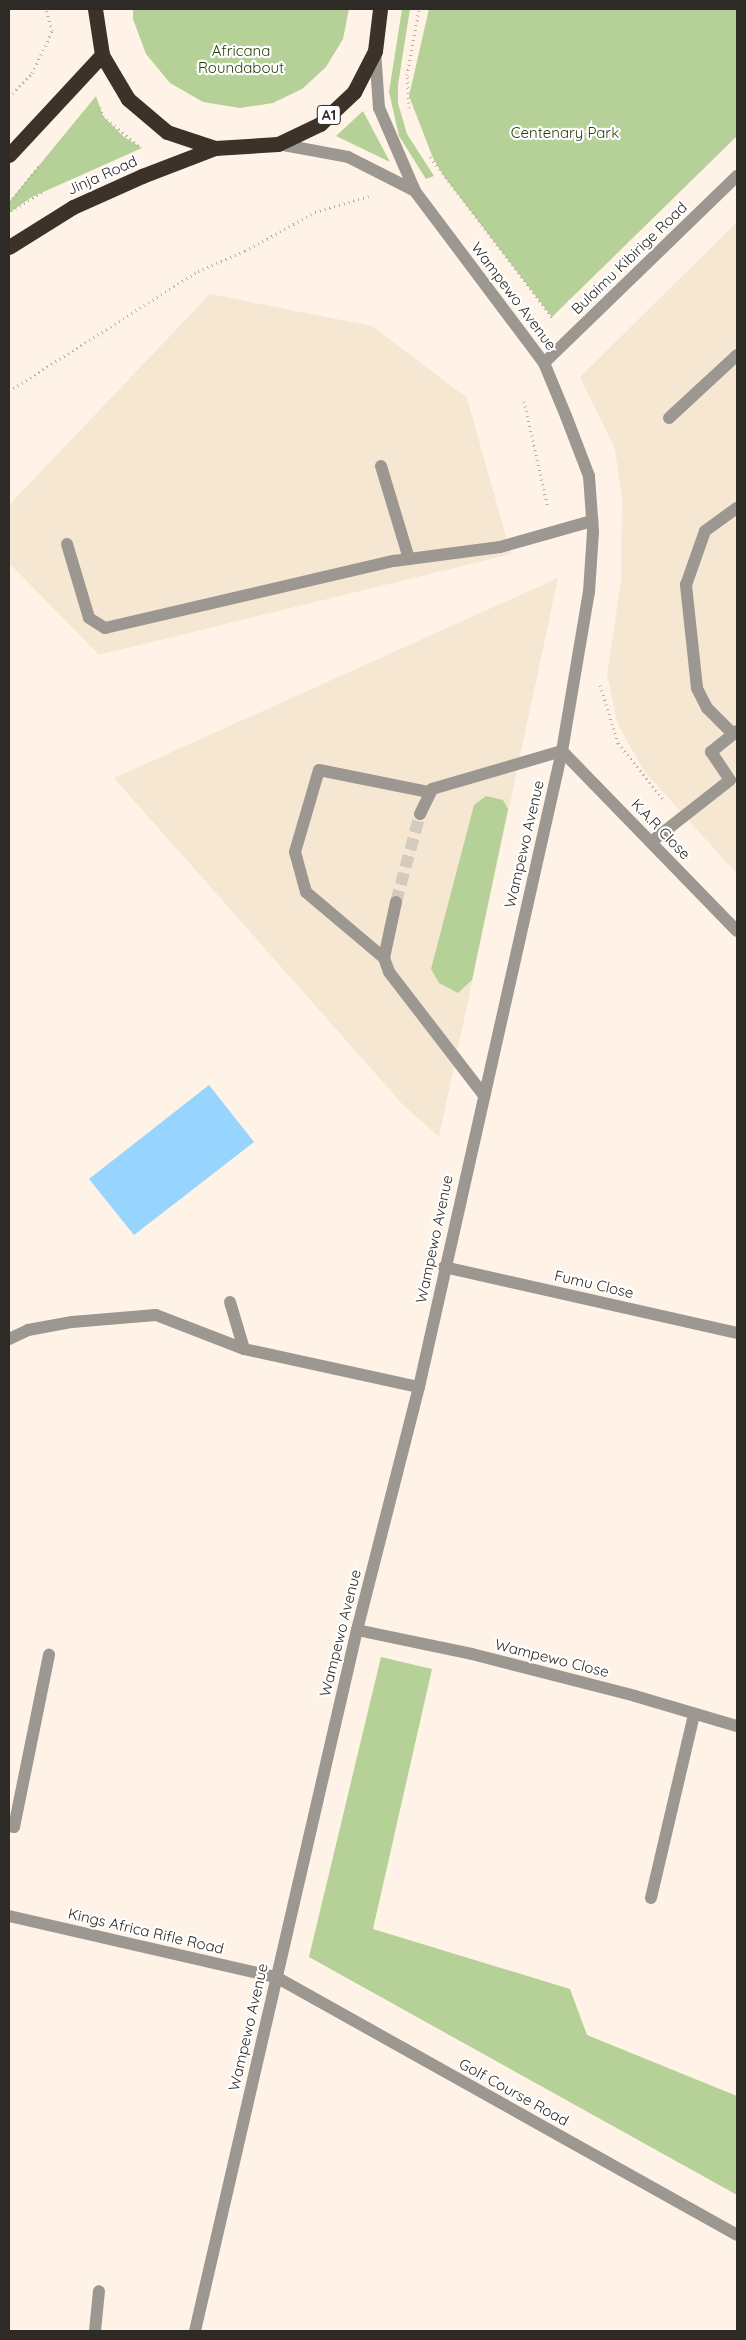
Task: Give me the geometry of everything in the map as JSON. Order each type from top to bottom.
[{"type":"highway","name":"A1","points":[[95,9],[102,55],[128,99],[167,132],[215,148],[278,144],[320,124],[354,92],[374,51],[380,9]]},
{"type":"highway","points":[[9,155],[102,55]]},
{"type":"highway","name":"Jinja Road","points":[[9,247],[73,207],[215,148]]},
{"type":"street","points":[[374,51],[379,108],[409,188]]},
{"type":"street","points":[[278,144],[348,157],[409,188]]},
{"type":"street","name":"Bulaimu Kibirige Road","points":[[544,363],[737,176]]},
{"type":"street","name":"Wampewo Avenue","points":[[195,2331],[357,1630],[419,1387],[444,1267],[562,751],[589,592],[592,521],[589,476],[544,363],[409,188]]},
{"type":"street","points":[[669,418],[737,355]]},
{"type":"street","points":[[381,466],[409,559]]},
{"type":"street","points":[[651,842],[730,780],[711,752],[735,733],[707,708],[697,688],[686,585],[705,531],[737,508]]},
{"type":"street","points":[[67,544],[89,618],[105,628],[409,559],[500,547],[592,521]]},
{"type":"street","points":[[483,1094],[389,972],[384,958],[306,892],[295,852],[319,770],[428,792],[448,783],[562,751]]},
{"type":"street","name":"K.A.R Close","points":[[562,751],[737,931]]},
{"type":"street","points":[[420,814],[428,792]]},
{"type":"street","points":[[384,958],[396,902]]},
{"type":"street","name":"Fumu Close","points":[[444,1267],[737,1332]]},
{"type":"street","points":[[230,1302],[244,1349]]},
{"type":"street","points":[[9,1339],[28,1330],[72,1322],[156,1315],[244,1349],[419,1387]]},
{"type":"street","name":"Wampewo Close","points":[[357,1630],[472,1654],[737,1726]]},
{"type":"street","points":[[9,1826],[14,1827],[49,1655]]},
{"type":"street","points":[[651,1898],[694,1714]]},
{"type":"street","name":"Kings Africa Rifle Road","points":[[9,1916],[276,1977]]},
{"type":"street","name":"Golf Course Road","points":[[276,1977],[737,2236]]},
{"type":"street","points":[[96,2331],[99,2291]]},
{"type":"path","points":[[9,97],[32,73],[52,31],[46,9]]},
{"type":"path","points":[[98,103],[103,116],[128,140],[142,148],[134,152]]},
{"type":"path","points":[[9,202],[40,164]]},
{"type":"path","points":[[9,391],[198,271],[245,251],[315,212],[409,188]]},
{"type":"path","points":[[11,211],[49,190]]},
{"type":"path","points":[[524,401],[553,532]]},
{"type":"shaded area","points":[[737,222],[737,874],[644,771],[618,725],[607,675],[621,581],[622,499],[615,449],[580,377]]},
{"type":"shaded area","points":[[210,294],[372,326],[467,398],[511,554],[99,655],[9,563],[9,505]]},
{"type":"shaded area","points":[[558,578],[439,1137],[404,1106],[114,778]]},
{"type":"green space","name":"Africana Roundabout","points":[[133,9],[349,9],[343,39],[326,67],[302,89],[273,103],[240,108],[203,102],[170,83],[146,54],[133,19]]},
{"type":"green space","points":[[402,9],[410,9],[398,85],[398,103],[407,134],[434,176],[426,179],[399,136],[389,92]]},
{"type":"green space","name":"Centenary Park","points":[[429,9],[737,9],[737,136],[552,317],[443,175],[433,158],[409,96]]},
{"type":"green space","points":[[96,96],[103,116],[124,137],[142,148],[32,197],[9,213],[9,202]]},
{"type":"green space","points":[[363,111],[390,162],[336,136]]},
{"type":"green space","points":[[486,796],[503,800],[508,809],[472,980],[458,993],[439,983],[431,969],[474,805]]},
{"type":"green space","points":[[381,1657],[432,1669],[373,1929],[570,1989],[587,2035],[737,2096],[737,2195],[309,1957]]},
{"type":"water","points":[[209,1085],[254,1142],[134,1235],[89,1179]]},
{"type":"tunnel","points":[[396,902],[420,814]]}]
